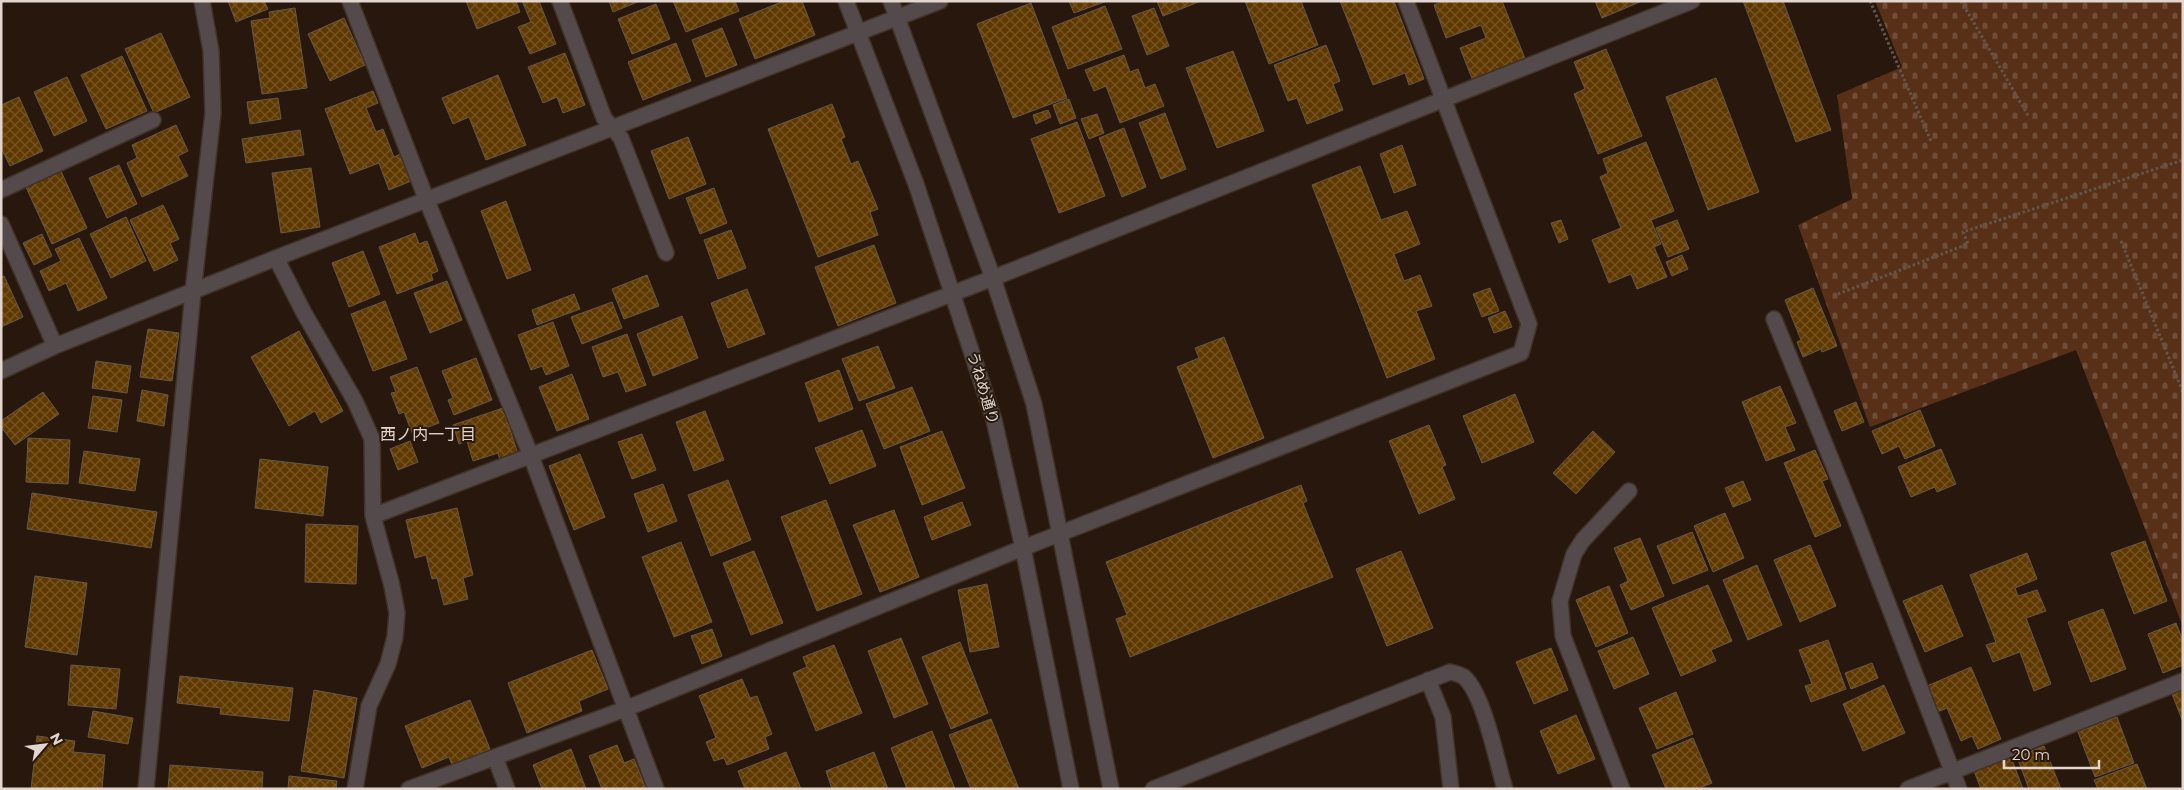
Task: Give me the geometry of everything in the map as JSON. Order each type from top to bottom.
[{"type":"street","points":[[146,789],[193,292],[213,113],[211,51],[202,1]]},
{"type":"street","points":[[350,1],[427,201],[531,456],[656,789]]},
{"type":"street","points":[[560,1],[604,118],[621,138],[666,253]]},
{"type":"street","name":"うねめ通り","points":[[846,1],[916,184],[954,293],[994,420],[1022,548],[1070,789]]},
{"type":"street","points":[[891,1],[993,278],[1034,404],[1111,789]]},
{"type":"street","points":[[1,371],[55,346],[276,258],[940,1]]},
{"type":"street","points":[[409,789],[625,709],[1022,548],[1521,353],[1529,324],[1406,1]]},
{"type":"street","points":[[373,516],[993,278],[1683,3]]},
{"type":"street","points":[[1,190],[153,120]]},
{"type":"street","points":[[1,224],[55,346]]},
{"type":"street","points":[[276,258],[291,290],[370,432],[374,450],[373,516],[392,586],[396,613],[395,637],[388,664],[369,706],[355,789]]},
{"type":"street","points":[[1774,319],[1841,482],[1959,789]]},
{"type":"street","points":[[1622,789],[1563,636],[1560,601],[1574,554],[1582,540],[1629,491]]},
{"type":"street","points":[[1154,789],[1450,672],[1463,676],[1472,686],[1479,700],[1505,789]]},
{"type":"street","points":[[1428,680],[1443,716],[1451,789]]},
{"type":"street","points":[[1908,789],[2183,681]]},
{"type":"street","points":[[495,757],[507,789]]},
{"type":"path","points":[[1870,1],[1931,141]]},
{"type":"path","points":[[1961,1],[2030,117]]},
{"type":"path","points":[[1838,294],[1968,244],[1963,232],[2183,160]]},
{"type":"path","points":[[2121,241],[2183,392]]},
{"type":"green space","points":[[1875,1],[2183,1],[2183,627],[2076,350],[1870,427],[1798,225],[1852,199],[1837,95],[1902,67]]},
{"type":"building","points":[[228,1],[264,1],[268,9],[236,22]]},
{"type":"building","points":[[466,1],[516,1],[520,12],[477,29]]},
{"type":"building","points":[[522,1],[539,1],[556,44],[530,54],[518,27],[531,22]]},
{"type":"building","points":[[609,1],[640,1],[613,12]]},
{"type":"building","points":[[673,1],[735,1],[739,11],[686,32]]},
{"type":"building","points":[[784,1],[802,1],[815,35],[755,59],[739,19]]},
{"type":"building","points":[[1069,1],[1107,1],[1074,13]]},
{"type":"building","points":[[1157,1],[1201,1],[1163,16]]},
{"type":"building","points":[[1245,1],[1301,1],[1318,45],[1269,64]]},
{"type":"building","points":[[1340,1],[1394,1],[1424,79],[1409,85],[1405,73],[1373,85]]},
{"type":"building","points":[[1444,1],[1502,1],[1526,61],[1473,81],[1460,48],[1486,38],[1481,25],[1446,38],[1434,5]]},
{"type":"building","points":[[1595,1],[1642,1],[1602,18]]},
{"type":"building","points":[[1743,1],[1783,1],[1831,130],[1796,142]]},
{"type":"building","points":[[1031,3],[1067,98],[1013,118],[977,24]]},
{"type":"building","points":[[656,4],[670,39],[632,54],[618,19]]},
{"type":"building","points":[[1105,6],[1122,49],[1068,69],[1052,27]]},
{"type":"building","points":[[295,8],[307,88],[262,94],[251,21],[270,18],[269,12]]},
{"type":"building","points":[[1154,8],[1169,46],[1147,55],[1132,16]]},
{"type":"building","points":[[344,18],[365,65],[330,81],[308,34]]},
{"type":"building","points":[[722,28],[737,65],[706,77],[692,40]]},
{"type":"building","points":[[161,33],[190,97],[154,113],[125,49]]},
{"type":"building","points":[[676,43],[691,81],[643,100],[628,62]]},
{"type":"building","points":[[1326,45],[1340,81],[1333,84],[1343,110],[1307,124],[1297,98],[1288,101],[1274,65]]},
{"type":"building","points":[[1606,49],[1642,136],[1598,154],[1574,94],[1585,89],[1574,62]]},
{"type":"building","points":[[1233,51],[1264,131],[1217,148],[1186,68]]},
{"type":"building","points":[[565,53],[585,105],[563,113],[557,97],[543,103],[528,67]]},
{"type":"building","points":[[1124,55],[1130,72],[1138,69],[1145,88],[1155,84],[1164,106],[1120,123],[1106,86],[1094,91],[1085,70]]},
{"type":"building","points":[[122,56],[147,111],[106,129],[81,75]]},
{"type":"building","points":[[498,75],[526,145],[486,160],[469,117],[453,124],[442,98]]},
{"type":"building","points":[[67,77],[87,121],[54,136],[34,92]]},
{"type":"building","points":[[1716,78],[1759,192],[1708,210],[1666,97]]},
{"type":"building","points":[[373,91],[378,103],[366,108],[376,132],[383,129],[394,157],[400,154],[411,181],[389,190],[379,163],[350,174],[325,109]]},
{"type":"building","points":[[19,97],[43,151],[10,166],[1,148],[1,105]]},
{"type":"building","points":[[278,98],[281,119],[250,124],[247,102]]},
{"type":"building","points":[[1069,99],[1076,118],[1060,124],[1053,105]]},
{"type":"building","points":[[832,104],[845,137],[841,139],[851,164],[858,161],[878,209],[870,212],[878,235],[818,257],[768,129]]},
{"type":"building","points":[[1048,110],[1051,117],[1036,124],[1033,115]]},
{"type":"building","points":[[1165,113],[1186,169],[1161,179],[1139,123]]},
{"type":"building","points":[[1097,114],[1104,133],[1089,139],[1081,119]]},
{"type":"building","points":[[1077,122],[1105,196],[1059,213],[1031,139]]},
{"type":"building","points":[[176,125],[188,151],[178,156],[188,176],[142,197],[127,163],[137,158],[132,145]]},
{"type":"building","points":[[1124,128],[1146,187],[1122,197],[1099,138]]},
{"type":"building","points":[[300,130],[304,155],[246,163],[242,139]]},
{"type":"building","points":[[688,137],[706,184],[669,199],[651,151]]},
{"type":"building","points":[[1646,142],[1674,211],[1651,220],[1661,244],[1654,247],[1667,277],[1637,289],[1631,274],[1609,283],[1592,240],[1621,228],[1600,177],[1608,173],[1603,159]]},
{"type":"building","points":[[1402,145],[1416,185],[1394,193],[1380,154]]},
{"type":"building","points":[[119,165],[137,204],[107,218],[89,178]]},
{"type":"building","points":[[1360,166],[1381,220],[1407,211],[1420,244],[1394,254],[1404,281],[1420,275],[1432,306],[1416,311],[1435,359],[1387,378],[1312,185]]},
{"type":"building","points":[[311,168],[320,227],[281,233],[272,173]]},
{"type":"building","points":[[60,169],[87,228],[52,244],[25,185]]},
{"type":"building","points":[[714,188],[727,223],[700,234],[686,198]]},
{"type":"building","points":[[506,201],[531,270],[507,279],[481,211]]},
{"type":"building","points":[[163,205],[179,239],[170,243],[178,260],[154,271],[130,220]]},
{"type":"building","points":[[126,217],[146,261],[111,278],[90,234]]},
{"type":"building","points":[[1561,220],[1568,239],[1559,243],[1551,223]]},
{"type":"building","points":[[1677,220],[1689,249],[1668,257],[1656,228]]},
{"type":"building","points":[[731,230],[746,268],[718,279],[704,240]]},
{"type":"building","points":[[415,233],[419,244],[427,241],[438,271],[431,274],[433,280],[397,294],[379,247]]},
{"type":"building","points":[[42,234],[52,256],[34,265],[23,243]]},
{"type":"building","points":[[79,238],[107,298],[78,311],[66,283],[49,291],[40,271],[61,261],[55,249]]},
{"type":"building","points":[[874,245],[896,303],[838,326],[815,267]]},
{"type":"building","points":[[363,251],[380,294],[349,307],[332,263]]},
{"type":"building","points":[[1682,255],[1688,269],[1672,276],[1666,262]]},
{"type":"building","points":[[647,275],[659,306],[624,319],[612,289]]},
{"type":"building","points":[[4,276],[23,317],[1,327],[1,277]]},
{"type":"building","points":[[447,281],[462,320],[430,333],[414,293]]},
{"type":"building","points":[[1490,288],[1499,311],[1482,317],[1473,294]]},
{"type":"building","points":[[1813,288],[1837,346],[1822,352],[1821,349],[1803,357],[1797,342],[1801,340],[1785,300]]},
{"type":"building","points":[[747,289],[765,334],[728,348],[711,303]]},
{"type":"building","points":[[574,294],[580,309],[537,325],[532,310]]},
{"type":"building","points":[[385,301],[407,359],[373,371],[351,314]]},
{"type":"building","points":[[612,302],[622,328],[582,344],[571,317]]},
{"type":"building","points":[[1505,311],[1512,327],[1494,333],[1488,318]]},
{"type":"building","points":[[682,316],[698,358],[653,376],[637,334]]},
{"type":"building","points":[[553,322],[569,366],[546,375],[542,366],[531,370],[518,335]]},
{"type":"building","points":[[148,329],[179,333],[172,381],[140,377]]},
{"type":"building","points":[[299,331],[343,411],[321,423],[315,411],[289,426],[251,357]]},
{"type":"building","points":[[627,334],[646,385],[626,392],[618,372],[603,377],[592,347]]},
{"type":"building","points":[[1224,337],[1264,438],[1213,458],[1177,367],[1199,358],[1195,348]]},
{"type":"building","points":[[878,346],[895,388],[859,401],[842,359]]},
{"type":"building","points":[[476,358],[492,400],[454,415],[448,400],[453,398],[442,371]]},
{"type":"building","points":[[96,361],[131,366],[127,393],[92,388]]},
{"type":"building","points":[[417,367],[439,423],[412,433],[404,412],[399,414],[391,393],[396,392],[390,377]]},
{"type":"building","points":[[839,370],[853,409],[819,422],[805,383]]},
{"type":"building","points":[[572,374],[589,419],[557,431],[539,387]]},
{"type":"building","points":[[1780,386],[1796,423],[1785,427],[1795,450],[1766,461],[1742,402]]},
{"type":"building","points":[[912,387],[930,431],[884,449],[866,404]]},
{"type":"building","points":[[142,390],[168,395],[164,426],[137,421]]},
{"type":"building","points":[[43,392],[59,414],[15,445],[1,427],[1,421]]},
{"type":"building","points":[[1515,394],[1534,442],[1482,463],[1463,416]]},
{"type":"building","points":[[93,396],[122,400],[117,432],[88,428]]},
{"type":"building","points":[[1856,402],[1864,422],[1842,431],[1834,411]]},
{"type":"building","points":[[503,408],[518,454],[500,460],[498,453],[473,461],[467,441],[459,444],[453,425]]},
{"type":"building","points":[[1920,410],[1935,446],[1905,459],[1899,446],[1882,454],[1872,431]]},
{"type":"building","points":[[705,411],[724,460],[694,471],[676,422]]},
{"type":"building","points":[[1429,425],[1446,465],[1442,467],[1455,499],[1419,514],[1389,441]]},
{"type":"building","points":[[862,430],[876,466],[830,484],[815,448]]},
{"type":"building","points":[[942,431],[965,488],[922,505],[900,447]]},
{"type":"building","points":[[1593,431],[1615,452],[1576,494],[1553,473]]},
{"type":"building","points":[[642,434],[656,470],[632,479],[618,442]]},
{"type":"building","points":[[28,438],[70,440],[68,484],[26,482]]},
{"type":"building","points":[[410,441],[418,462],[398,470],[390,449]]},
{"type":"building","points":[[1941,449],[1956,484],[1937,492],[1935,487],[1911,497],[1898,467]]},
{"type":"building","points":[[1815,450],[1828,479],[1822,481],[1841,526],[1815,537],[1784,463]]},
{"type":"building","points":[[84,451],[140,459],[135,491],[79,483]]},
{"type":"building","points":[[580,454],[605,517],[574,530],[549,466]]},
{"type":"building","points":[[260,459],[328,467],[323,516],[255,508]]},
{"type":"building","points":[[728,480],[751,540],[711,556],[688,495]]},
{"type":"building","points":[[1743,481],[1751,500],[1733,507],[1725,488]]},
{"type":"building","points":[[663,484],[677,521],[648,532],[634,494]]},
{"type":"building","points":[[1301,485],[1307,501],[1303,503],[1333,577],[1130,657],[1116,619],[1127,615],[1106,562]]},
{"type":"building","points":[[32,493],[157,512],[151,548],[27,529]]},
{"type":"building","points":[[826,500],[862,594],[817,611],[781,517]]},
{"type":"building","points":[[962,502],[971,525],[932,540],[924,517]]},
{"type":"building","points":[[457,508],[473,575],[463,578],[468,599],[444,605],[437,578],[432,579],[426,555],[415,558],[406,520]]},
{"type":"building","points":[[894,510],[919,577],[880,592],[853,525]]},
{"type":"building","points":[[1725,513],[1744,558],[1713,572],[1694,526]]},
{"type":"building","points":[[306,524],[358,526],[356,584],[305,582]]},
{"type":"building","points":[[1692,532],[1708,570],[1673,584],[1657,546]]},
{"type":"building","points":[[1640,538],[1664,596],[1631,610],[1620,585],[1628,581],[1614,548]]},
{"type":"building","points":[[2145,541],[2167,601],[2134,614],[2111,553]]},
{"type":"building","points":[[681,542],[712,622],[674,637],[642,557]]},
{"type":"building","points":[[1810,545],[1836,606],[1800,622],[1774,560]]},
{"type":"building","points":[[754,551],[783,623],[751,635],[723,563]]},
{"type":"building","points":[[1401,551],[1433,628],[1387,646],[1356,569]]},
{"type":"building","points":[[2027,553],[2037,579],[2015,588],[2018,596],[2037,590],[2046,611],[2026,618],[2051,684],[2034,691],[2020,652],[1993,662],[1986,645],[1996,642],[1970,575]]},
{"type":"building","points":[[1757,565],[1782,625],[1748,640],[1723,580]]},
{"type":"building","points":[[35,576],[87,583],[77,655],[25,647]]},
{"type":"building","points":[[987,584],[999,647],[970,652],[958,590]]},
{"type":"building","points":[[1708,585],[1732,641],[1711,650],[1716,661],[1681,676],[1652,608]]},
{"type":"building","points":[[1942,585],[1963,636],[1925,652],[1903,601]]},
{"type":"building","points":[[1609,586],[1628,633],[1596,647],[1576,600]]},
{"type":"building","points":[[2103,609],[2126,669],[2091,682],[2068,622]]},
{"type":"building","points":[[2176,623],[2183,641],[2183,665],[2163,673],[2148,634]]},
{"type":"building","points":[[712,629],[722,656],[702,664],[691,636]]},
{"type":"building","points":[[1633,637],[1649,674],[1614,689],[1598,651]]},
{"type":"building","points":[[901,638],[928,704],[894,718],[868,651]]},
{"type":"building","points":[[1828,640],[1846,689],[1811,702],[1805,686],[1812,684],[1799,650]]},
{"type":"building","points":[[960,642],[988,713],[951,729],[922,657]]},
{"type":"building","points":[[834,645],[862,713],[816,731],[793,673],[807,667],[803,657]]},
{"type":"building","points":[[1551,648],[1568,690],[1534,704],[1516,662]]},
{"type":"building","points":[[592,650],[608,689],[579,701],[582,711],[527,733],[508,683]]},
{"type":"building","points":[[1872,663],[1878,678],[1851,689],[1845,673]]},
{"type":"building","points":[[71,665],[120,669],[116,709],[68,705]]},
{"type":"building","points":[[1971,667],[2001,739],[1978,749],[1972,736],[1961,741],[1947,708],[1937,712],[1927,686]]},
{"type":"building","points":[[180,676],[293,688],[289,721],[220,714],[221,708],[177,703]]},
{"type":"building","points":[[742,679],[750,698],[757,696],[772,734],[765,737],[769,749],[727,765],[724,758],[714,761],[706,742],[716,738],[699,696]]},
{"type":"building","points":[[1884,685],[1905,733],[1863,751],[1843,704]]},
{"type":"building","points":[[2183,689],[2183,722],[2172,694]]},
{"type":"building","points":[[314,690],[357,698],[344,778],[301,771]]},
{"type":"building","points":[[1676,692],[1693,734],[1657,749],[1639,708]]},
{"type":"building","points":[[470,700],[490,749],[452,765],[449,757],[422,768],[405,726]]},
{"type":"building","points":[[93,711],[133,718],[128,744],[88,737]]},
{"type":"building","points":[[1576,715],[1595,759],[1558,774],[1540,731]]},
{"type":"building","points":[[2117,717],[2134,763],[2095,777],[2078,732]]},
{"type":"building","points":[[991,719],[1019,789],[971,789],[949,735]]},
{"type":"building","points":[[932,731],[955,789],[907,789],[891,748]]},
{"type":"building","points":[[37,736],[75,741],[73,752],[105,755],[102,789],[31,789]]},
{"type":"building","points":[[1693,738],[1712,783],[1697,789],[1666,789],[1652,755]]},
{"type":"building","points":[[617,745],[624,763],[634,759],[646,789],[602,789],[589,756]]},
{"type":"building","points":[[2044,746],[2061,789],[2029,789],[2017,757]]},
{"type":"building","points":[[571,749],[586,789],[542,789],[533,765]]},
{"type":"building","points":[[786,752],[801,789],[745,789],[738,771]]},
{"type":"building","points":[[874,752],[888,789],[832,789],[826,771]]},
{"type":"building","points":[[2011,757],[2023,789],[1981,789],[1974,771]]},
{"type":"building","points":[[2137,764],[2147,789],[2098,789],[2094,780]]},
{"type":"building","points":[[170,765],[263,772],[262,789],[168,789]]},
{"type":"building","points":[[289,776],[337,781],[336,789],[288,789]]},
{"type":"district","name":"西ノ内一丁目","points":[[428,434]]}]
